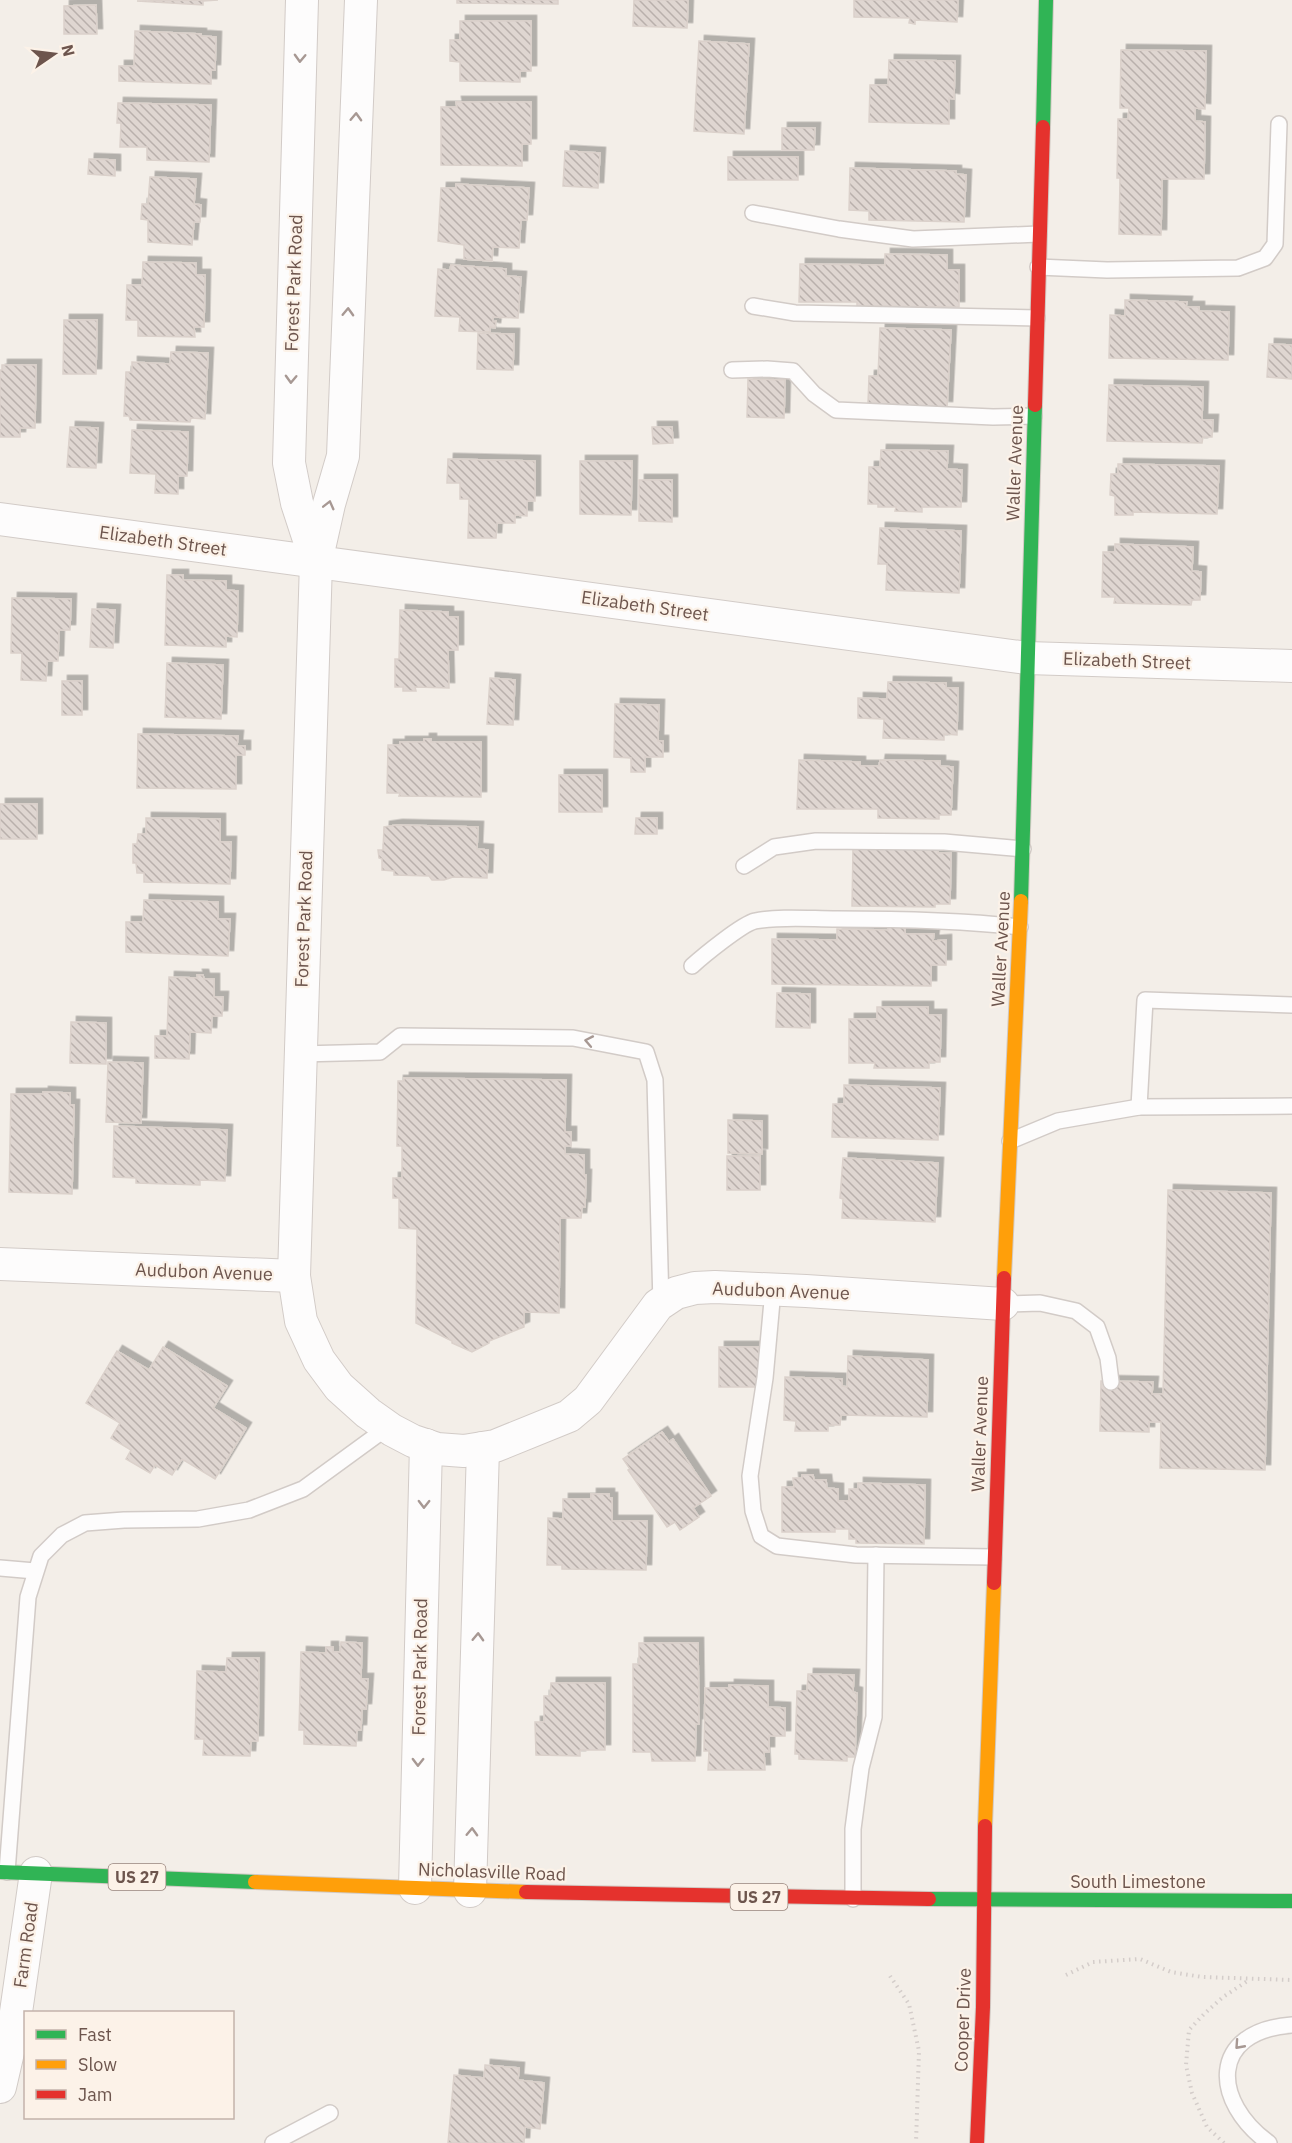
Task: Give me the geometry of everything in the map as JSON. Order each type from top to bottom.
[{"type":"main road","name":"Waller Avenue","points":[[983,1898],[1003,1304],[1023,849],[1046,0]]},
{"type":"main road","name":"Nicholasville Road","points":[[14,1873],[470,1891],[853,1899],[983,1898]]},
{"type":"main road","name":"South Limestone","points":[[983,1898],[1292,1901]]},
{"type":"main road","name":"Cooper Drive","points":[[977,2143],[983,1898]]},
{"type":"street","name":"Forest Park Road","points":[[302,0],[289,463],[297,503],[316,562]]},
{"type":"street","name":"Forest Park Road","points":[[294,1276],[316,562],[328,504],[343,456],[361,0]]},
{"type":"street","name":"Elizabeth Street","points":[[0,519],[1028,658],[1292,666]]},
{"type":"street","name":"Audubon Avenue","points":[[0,1264],[294,1276],[301,1321],[319,1360],[339,1387],[368,1413],[388,1427],[437,1449],[464,1451],[495,1446],[569,1416],[588,1400],[658,1305],[676,1293],[695,1288],[715,1287],[1003,1304]]},
{"type":"street","name":"Forest Park Road","points":[[415,1888],[426,1445]]},
{"type":"street","points":[[470,1891],[483,1448]]},
{"type":"street","name":"Farm Road","points":[[0,2087],[14,2026],[14,1873]]},
{"type":"lane","points":[[1038,267],[1107,270],[1238,268],[1265,258],[1275,244],[1279,124]]},
{"type":"lane","points":[[753,213],[839,229],[913,239],[1039,234]]},
{"type":"lane","points":[[753,306],[795,314],[1037,318]]},
{"type":"lane","points":[[732,370],[793,371],[814,393],[836,410],[993,417],[1034,416]]},
{"type":"lane","points":[[744,866],[774,847],[816,841],[944,842],[1023,849]]},
{"type":"lane","points":[[692,966],[708,951],[752,921],[898,919],[1020,927]]},
{"type":"lane","points":[[1139,1107],[1145,1000],[1292,1005]]},
{"type":"lane","points":[[300,1054],[380,1052],[400,1036],[573,1038],[646,1052],[656,1080],[661,1304]]},
{"type":"lane","points":[[1010,1141],[1058,1121],[1139,1107],[1292,1107]]},
{"type":"lane","points":[[773,1290],[765,1378],[750,1476],[753,1511],[761,1536],[777,1546],[856,1555],[994,1557]]},
{"type":"lane","points":[[1003,1304],[1041,1303],[1076,1311],[1083,1316],[1097,1327],[1108,1358],[1111,1382]]},
{"type":"lane","points":[[14,1873],[28,1597],[40,1556],[62,1535],[85,1523],[198,1519],[249,1510],[303,1489],[388,1427]]},
{"type":"lane","points":[[853,1899],[853,1829],[861,1768],[874,1718],[876,1555]]},
{"type":"lane","points":[[0,1568],[35,1571]]},
{"type":"lane","points":[[1269,2143],[1248,2124],[1238,2111],[1232,2095],[1228,2068],[1231,2055],[1246,2038],[1275,2026],[1292,2025]]},
{"type":"lane","points":[[273,2143],[330,2113]]},
{"type":"path","points":[[1066,1974],[1093,1962],[1140,1959],[1171,1972],[1202,1977],[1292,1980]]},
{"type":"path","points":[[890,1976],[909,2004],[920,2051],[916,2143]]},
{"type":"building","points":[[218,0],[203,1],[203,5],[137,1]]},
{"type":"building","points":[[457,0],[558,0],[558,4],[457,3]]},
{"type":"building","points":[[634,0],[688,0],[687,28],[633,26]]},
{"type":"building","points":[[854,0],[958,0],[957,22],[915,20],[915,24],[909,23],[910,18],[854,17]]},
{"type":"building","points":[[96,5],[97,34],[64,34],[64,6]]},
{"type":"building","points":[[460,21],[531,21],[531,71],[520,71],[520,82],[460,81],[460,62],[450,61],[450,40],[460,40]]},
{"type":"building","points":[[135,31],[201,34],[201,36],[216,37],[215,70],[211,70],[211,84],[119,81],[119,66],[134,66]]},
{"type":"building","points":[[699,41],[749,44],[744,134],[694,131]]},
{"type":"building","points":[[1121,50],[1206,51],[1205,109],[1195,108],[1195,121],[1205,122],[1204,179],[1162,179],[1161,235],[1119,234],[1118,119],[1128,119],[1129,108],[1120,108]]},
{"type":"building","points":[[889,60],[955,61],[954,99],[949,98],[949,124],[869,122],[870,85],[888,85]]},
{"type":"building","points":[[456,102],[531,102],[531,144],[522,144],[522,166],[441,165],[441,107],[457,107]]},
{"type":"building","points":[[118,103],[211,105],[209,162],[147,160],[147,147],[120,147],[121,123],[117,123]]},
{"type":"building","points":[[782,128],[815,128],[814,150],[782,150]]},
{"type":"building","points":[[565,151],[600,153],[598,188],[563,186]]},
{"type":"building","points":[[728,157],[798,157],[798,180],[728,180]]},
{"type":"building","points":[[89,159],[115,160],[115,176],[88,174]]},
{"type":"building","points":[[850,168],[956,171],[956,174],[966,175],[964,222],[869,220],[869,211],[849,210]]},
{"type":"building","points":[[150,177],[196,179],[194,204],[201,205],[200,222],[194,222],[192,245],[148,242],[148,220],[141,219],[142,204],[148,204]]},
{"type":"building","points":[[456,184],[529,188],[527,220],[521,220],[519,248],[493,247],[492,261],[464,259],[464,245],[438,241],[441,188],[456,188]]},
{"type":"building","points":[[885,254],[947,255],[947,270],[959,270],[959,307],[857,306],[857,302],[799,302],[800,264],[885,265]]},
{"type":"building","points":[[143,262],[196,263],[196,275],[205,275],[204,327],[194,327],[195,337],[138,336],[138,320],[126,320],[127,285],[142,285]]},
{"type":"building","points":[[451,265],[506,269],[506,276],[521,277],[518,318],[493,317],[493,322],[496,321],[495,328],[490,327],[490,332],[459,331],[460,317],[435,316],[438,269],[450,270]]},
{"type":"building","points":[[1125,300],[1187,302],[1186,307],[1199,307],[1199,311],[1229,312],[1228,360],[1109,358],[1110,315],[1125,316]]},
{"type":"building","points":[[64,320],[97,320],[96,374],[63,374]]},
{"type":"building","points":[[880,328],[951,330],[947,407],[868,403],[869,376],[878,376]]},
{"type":"building","points":[[478,333],[514,334],[513,370],[477,369]]},
{"type":"building","points":[[1269,344],[1292,345],[1292,379],[1267,377]]},
{"type":"building","points":[[171,352],[208,353],[205,419],[191,418],[190,422],[130,420],[129,416],[124,416],[126,372],[132,372],[132,362],[170,364]]},
{"type":"building","points":[[2,365],[36,365],[35,428],[20,428],[20,437],[0,437],[0,370],[2,370]]},
{"type":"building","points":[[748,379],[785,380],[784,418],[747,417]]},
{"type":"building","points":[[1109,385],[1203,387],[1202,420],[1213,420],[1212,437],[1203,437],[1202,443],[1107,441]]},
{"type":"building","points":[[70,427],[98,428],[96,468],[67,467]]},
{"type":"building","points":[[652,427],[672,427],[673,443],[653,444]]},
{"type":"building","points":[[132,430],[188,432],[187,476],[178,476],[178,494],[155,493],[156,474],[130,473]]},
{"type":"building","points":[[881,450],[948,451],[947,469],[962,470],[961,507],[922,507],[922,512],[895,511],[896,507],[878,507],[878,504],[868,504],[869,467],[880,467]]},
{"type":"building","points":[[448,459],[535,461],[535,501],[527,501],[527,516],[515,515],[515,523],[497,523],[496,538],[468,538],[469,499],[460,499],[460,483],[447,483]]},
{"type":"building","points":[[580,461],[632,461],[631,515],[580,514]]},
{"type":"building","points":[[1118,464],[1219,466],[1217,514],[1133,512],[1133,515],[1115,515],[1115,496],[1110,495],[1111,474],[1118,474]]},
{"type":"building","points":[[639,480],[672,480],[672,522],[639,521]]},
{"type":"building","points":[[880,528],[961,531],[959,593],[886,590],[887,564],[878,564]]},
{"type":"building","points":[[1115,544],[1193,547],[1192,571],[1201,572],[1200,600],[1192,600],[1191,605],[1114,603],[1115,597],[1102,597],[1103,552],[1115,552]]},
{"type":"building","points":[[167,575],[183,575],[183,580],[226,581],[226,590],[238,591],[237,637],[226,636],[226,647],[165,645]]},
{"type":"building","points":[[12,598],[71,599],[70,630],[59,630],[58,661],[47,661],[46,681],[21,680],[22,653],[11,653]]},
{"type":"building","points":[[92,609],[115,610],[113,648],[90,647]]},
{"type":"building","points":[[400,610],[448,612],[448,617],[458,617],[458,650],[448,650],[449,688],[415,687],[416,691],[403,691],[403,687],[395,687],[395,659],[399,659]]},
{"type":"building","points":[[167,663],[223,665],[221,719],[165,717]]},
{"type":"building","points":[[490,678],[515,680],[513,725],[487,724]]},
{"type":"building","points":[[62,681],[82,681],[82,715],[62,715]]},
{"type":"building","points":[[888,682],[946,683],[946,688],[958,688],[957,735],[944,734],[944,740],[883,738],[884,719],[858,718],[858,698],[887,699]]},
{"type":"building","points":[[615,704],[659,705],[658,741],[663,741],[663,757],[645,757],[645,772],[631,772],[631,758],[614,757]]},
{"type":"building","points":[[138,734],[238,736],[237,746],[245,746],[245,755],[236,755],[236,789],[137,788]]},
{"type":"building","points":[[424,739],[431,739],[431,742],[481,742],[481,797],[399,796],[400,793],[387,793],[388,745],[400,745],[400,742],[424,742]]},
{"type":"building","points":[[799,760],[860,762],[860,766],[879,766],[880,760],[940,761],[940,766],[953,767],[951,815],[939,815],[939,819],[878,818],[878,809],[797,809]]},
{"type":"building","points":[[559,775],[602,775],[602,812],[559,812]]},
{"type":"building","points":[[0,804],[37,804],[37,839],[0,839]]},
{"type":"building","points":[[146,818],[220,819],[220,842],[231,842],[230,884],[144,882],[144,873],[137,873],[136,863],[133,863],[133,844],[137,844],[138,834],[146,834]]},
{"type":"building","points":[[636,818],[657,818],[657,834],[635,834]]},
{"type":"building","points":[[397,825],[478,827],[477,849],[488,850],[487,878],[453,877],[432,880],[429,876],[394,875],[394,871],[382,870],[382,859],[379,858],[378,850],[383,850],[384,827]]},
{"type":"building","points":[[853,847],[938,849],[938,853],[951,853],[950,904],[935,904],[935,907],[852,906]]},
{"type":"building","points":[[144,900],[218,902],[218,919],[230,919],[228,956],[126,952],[126,922],[143,922]]},
{"type":"building","points":[[888,924],[905,924],[905,934],[934,934],[933,941],[946,940],[946,965],[931,965],[931,986],[772,984],[772,939],[837,940],[837,929],[888,930]]},
{"type":"building","points":[[197,975],[203,975],[204,979],[214,979],[214,997],[223,997],[222,1016],[212,1016],[211,1033],[190,1032],[189,1059],[155,1058],[155,1036],[167,1036],[169,977],[198,978]]},
{"type":"building","points":[[777,993],[810,994],[810,1028],[776,1027]]},
{"type":"building","points":[[877,1007],[928,1007],[928,1015],[941,1015],[940,1062],[929,1062],[929,1068],[874,1068],[875,1063],[849,1063],[849,1019],[877,1019]]},
{"type":"building","points":[[71,1022],[106,1023],[106,1064],[70,1063]]},
{"type":"building","points":[[108,1062],[143,1063],[141,1123],[106,1122]]},
{"type":"building","points":[[404,1078],[566,1080],[565,1132],[571,1132],[571,1146],[565,1146],[565,1154],[584,1155],[584,1175],[586,1175],[585,1207],[582,1207],[581,1218],[560,1218],[559,1313],[524,1312],[524,1327],[489,1341],[472,1352],[416,1323],[417,1229],[399,1228],[399,1198],[393,1198],[393,1178],[402,1178],[402,1146],[397,1146],[398,1081],[404,1081]]},
{"type":"building","points":[[844,1085],[940,1088],[938,1140],[832,1137],[833,1104],[844,1104]]},
{"type":"building","points":[[43,1092],[70,1093],[70,1105],[74,1105],[72,1194],[9,1192],[11,1094],[43,1094]]},
{"type":"building","points":[[728,1120],[762,1121],[762,1154],[728,1153]]},
{"type":"building","points":[[114,1126],[227,1130],[225,1181],[200,1180],[200,1185],[136,1183],[136,1178],[113,1177]]},
{"type":"building","points":[[727,1156],[760,1156],[760,1190],[727,1190]]},
{"type":"building","points":[[843,1158],[938,1163],[935,1222],[842,1218],[843,1199],[840,1198]]},
{"type":"building","points":[[1168,1190],[1271,1193],[1265,1470],[1160,1468],[1161,1422],[1149,1422],[1149,1432],[1100,1431],[1101,1381],[1153,1382],[1152,1394],[1163,1394]]},
{"type":"building","points":[[163,1347],[227,1386],[213,1408],[246,1428],[215,1479],[182,1459],[172,1475],[155,1465],[150,1473],[126,1459],[131,1450],[111,1438],[120,1423],[86,1403],[117,1351],[149,1370]]},
{"type":"building","points":[[719,1347],[759,1347],[759,1387],[719,1387]]},
{"type":"building","points":[[848,1356],[928,1360],[927,1417],[841,1415],[840,1425],[828,1425],[828,1431],[795,1431],[796,1421],[784,1420],[785,1377],[842,1379],[842,1386],[847,1387]]},
{"type":"building","points":[[662,1432],[669,1442],[673,1439],[711,1496],[693,1508],[699,1517],[680,1530],[675,1522],[667,1527],[623,1459]]},
{"type":"building","points":[[802,1475],[813,1475],[814,1480],[826,1480],[827,1488],[838,1489],[838,1501],[849,1501],[849,1489],[858,1489],[858,1483],[925,1485],[924,1544],[856,1543],[856,1539],[849,1539],[849,1529],[835,1529],[835,1532],[782,1532],[782,1487],[794,1487],[793,1478],[802,1478]]},
{"type":"building","points":[[591,1494],[609,1494],[609,1498],[612,1498],[612,1521],[647,1521],[646,1570],[562,1569],[562,1565],[547,1565],[548,1518],[563,1519],[563,1499],[591,1499]]},
{"type":"building","points":[[341,1642],[362,1643],[361,1679],[368,1679],[366,1709],[362,1709],[361,1730],[357,1730],[356,1746],[304,1744],[304,1730],[299,1730],[301,1652],[326,1653],[326,1647],[333,1647],[333,1652],[340,1652]]},
{"type":"building","points":[[639,1643],[698,1643],[699,1724],[696,1724],[695,1761],[652,1761],[651,1752],[633,1752],[633,1664],[639,1664]]},
{"type":"building","points":[[227,1658],[259,1658],[258,1741],[251,1741],[250,1756],[203,1755],[204,1739],[195,1739],[197,1671],[226,1672]]},
{"type":"building","points":[[808,1674],[854,1675],[853,1692],[857,1693],[855,1757],[847,1757],[847,1761],[799,1759],[799,1754],[795,1754],[797,1691],[807,1691]]},
{"type":"building","points":[[551,1683],[605,1683],[605,1750],[580,1750],[580,1756],[536,1755],[535,1722],[544,1722],[544,1696],[550,1696]]},
{"type":"building","points":[[729,1685],[768,1686],[768,1707],[785,1708],[785,1736],[769,1736],[769,1752],[764,1752],[765,1770],[708,1770],[709,1751],[704,1751],[705,1688],[729,1688]]},
{"type":"building","points":[[485,2065],[519,2068],[518,2080],[544,2083],[540,2129],[525,2127],[524,2143],[448,2143],[454,2075],[484,2078]]},
{"type":"traffic: fast","points":[[1043,127],[1046,0]]},
{"type":"traffic: fast","points":[[1021,901],[1035,405]]},
{"type":"traffic: fast","points":[[0,1872],[255,1882]]},
{"type":"traffic: fast","points":[[929,1899],[1292,1901]]},
{"type":"traffic: slow","points":[[1004,1278],[1021,901]]},
{"type":"traffic: slow","points":[[985,1826],[994,1583]]},
{"type":"traffic: slow","points":[[255,1882],[526,1892]]},
{"type":"traffic: jam","points":[[1035,405],[1043,127]]},
{"type":"traffic: jam","points":[[994,1583],[1004,1278]]},
{"type":"traffic: jam","points":[[977,2143],[983,2007],[985,1826]]},
{"type":"traffic: jam","points":[[526,1892],[929,1899]]}]
